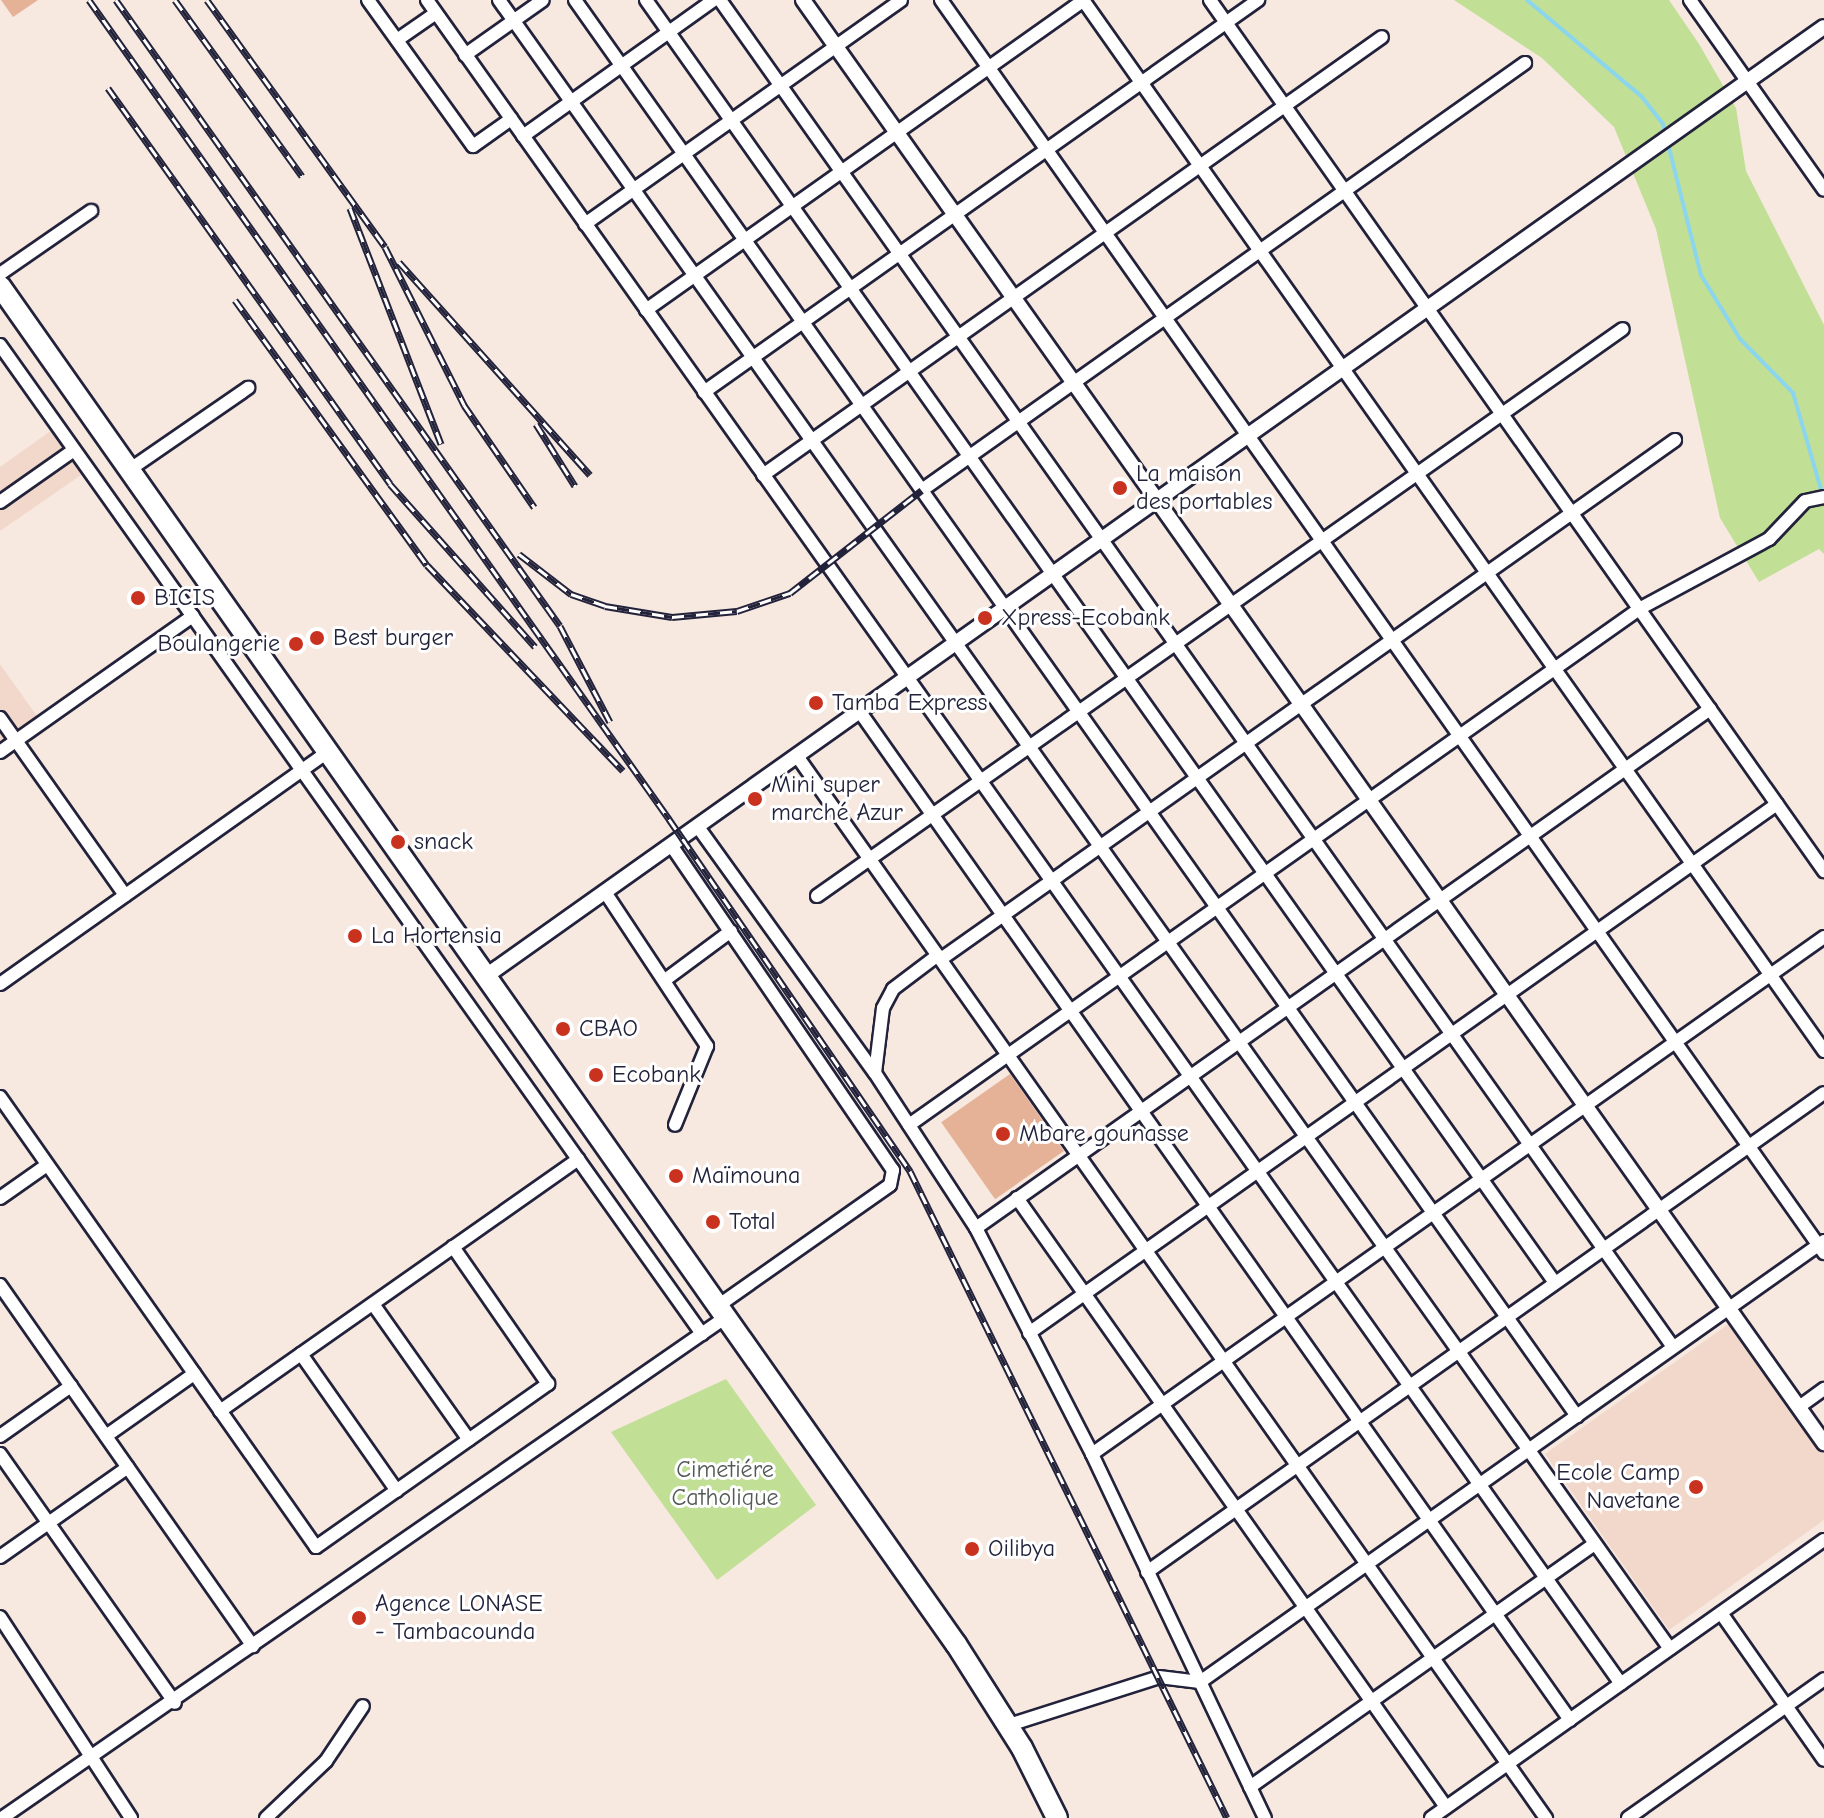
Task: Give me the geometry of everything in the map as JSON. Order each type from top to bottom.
[{"type":"highway","points":[[0,286],[1009,1725],[1057,1818]]},
{"type":"street","points":[[368,0],[473,146],[511,119]]},
{"type":"street","points":[[427,0],[1621,1684]]},
{"type":"street","points":[[499,0],[1670,1649]]},
{"type":"street","points":[[465,55],[543,0]]},
{"type":"street","points":[[575,0],[1577,1416]]},
{"type":"street","points":[[646,0],[1555,1283]]},
{"type":"street","points":[[523,136],[717,0],[1673,1347]]},
{"type":"street","points":[[803,0],[1824,1443]]},
{"type":"street","points":[[585,224],[901,0]]},
{"type":"street","points":[[941,0],[1822,1246],[1728,1308],[1200,1682],[1159,1677],[1009,1725]]},
{"type":"street","points":[[646,310],[1084,0],[1824,1051]]},
{"type":"street","points":[[1210,0],[1824,871]]},
{"type":"street","points":[[704,392],[1258,0]]},
{"type":"street","points":[[1690,0],[1823,187]]},
{"type":"street","points":[[397,40],[436,13]]},
{"type":"street","points":[[486,976],[1824,27]]},
{"type":"street","points":[[763,475],[1382,37]]},
{"type":"street","points":[[922,490],[1525,63]]},
{"type":"street","points":[[0,274],[91,211]]},
{"type":"street","points":[[817,896],[982,783],[1623,329]]},
{"type":"street","points":[[0,345],[702,1334]]},
{"type":"street","points":[[129,470],[248,388]]},
{"type":"street","points":[[875,1073],[883,1008],[893,989],[1004,915],[1675,440]]},
{"type":"street","points":[[0,502],[74,450]]},
{"type":"street","points":[[909,1125],[1639,609],[1769,539],[1805,501],[1824,497]]},
{"type":"street","points":[[0,752],[193,616]]},
{"type":"street","points":[[976,1228],[1710,709]]},
{"type":"street","points":[[860,712],[1570,1720]]},
{"type":"street","points":[[0,718],[125,895]]},
{"type":"street","points":[[0,984],[328,752]]},
{"type":"street","points":[[797,756],[1546,1818]]},
{"type":"street","points":[[1029,1333],[1777,804]]},
{"type":"street","points":[[698,827],[875,1073],[976,1228],[1092,1454],[1265,1818]]},
{"type":"street","points":[[3,1812],[89,1754],[175,1703],[702,1334],[722,1312],[890,1185],[893,1170],[671,845]]},
{"type":"street","points":[[605,892],[665,980],[708,1052],[675,1125]]},
{"type":"street","points":[[665,980],[731,931]]},
{"type":"street","points":[[1092,1454],[1824,937]]},
{"type":"street","points":[[1147,1572],[1824,1093]]},
{"type":"street","points":[[0,1097],[316,1547],[548,1384],[453,1247]]},
{"type":"street","points":[[220,1411],[578,1159]]},
{"type":"street","points":[[0,1198],[47,1165]]},
{"type":"street","points":[[1017,1198],[1446,1807]]},
{"type":"street","points":[[0,1285],[253,1646]]},
{"type":"street","points":[[373,1304],[469,1440]]},
{"type":"street","points":[[301,1354],[397,1491]]},
{"type":"street","points":[[106,1436],[194,1374]]},
{"type":"street","points":[[0,1436],[71,1386]]},
{"type":"street","points":[[1799,1407],[1824,1389]]},
{"type":"street","points":[[0,1454],[175,1703]]},
{"type":"street","points":[[0,1557],[128,1467]]},
{"type":"street","points":[[1431,1818],[1824,1540]]},
{"type":"street","points":[[1250,1787],[1595,1544]]},
{"type":"street","points":[[1721,1613],[1824,1760]]},
{"type":"street","points":[[0,1617],[131,1818]]},
{"type":"street","points":[[1628,1818],[1824,1679]]},
{"type":"street","points":[[266,1818],[326,1761],[363,1706]]},
{"type":"shaded area","points":[[52,430],[84,473],[0,531],[0,467]]},
{"type":"shaded area","points":[[0,664],[39,719],[0,748]]},
{"type":"shaded area","name":"Ecole Camp Navetane","points":[[1733,1321],[1824,1451],[1824,1520],[1669,1630],[1545,1454]]},
{"type":"green space","points":[[1454,0],[1669,0],[1699,44],[1736,108],[1746,171],[1824,325],[1824,554],[1819,549],[1759,582],[1720,518],[1656,229],[1614,127],[1542,58]]},
{"type":"green space","name":"Cimetiére Catholique","points":[[726,1379],[816,1505],[717,1580],[611,1432]]},
{"type":"building","points":[[1,0],[38,0],[13,17]]},
{"type":"building","name":"Mbare gounasse","points":[[1010,1074],[1064,1151],[995,1199],[941,1122]]},
{"type":"waterway","points":[[1527,0],[1642,97],[1663,124],[1701,275],[1740,339],[1793,393],[1822,493]]},
{"type":"railway","points":[[89,0],[669,819],[910,1171],[1227,1818]]},
{"type":"railway","points":[[116,0],[560,626],[610,722]]},
{"type":"railway","points":[[175,0],[302,176]]},
{"type":"railway","points":[[207,0],[385,247],[464,405],[534,507]]},
{"type":"railway","points":[[108,88],[390,484],[535,647]]},
{"type":"railway","points":[[350,208],[441,444]]},
{"type":"railway","points":[[399,262],[590,475]]},
{"type":"railway","points":[[235,300],[427,565],[623,771]]},
{"type":"railway","points":[[536,424],[575,486]]},
{"type":"railway","points":[[519,554],[571,594],[605,606],[672,617],[737,611],[790,593],[922,490]]},
{"type":"place","name":"La maison des portables","points":[[1120,488]]},
{"type":"place","name":"BICIS","points":[[138,598]]},
{"type":"place","name":"Xpress-Ecobank","points":[[985,618]]},
{"type":"place","name":"Best burger","points":[[317,638]]},
{"type":"place","name":"Boulangerie","points":[[296,644]]},
{"type":"place","name":"Tamba Express","points":[[816,703]]},
{"type":"place","name":"Mini super marché Azur","points":[[755,799]]},
{"type":"place","name":"snack","points":[[398,842]]},
{"type":"place","name":"La Hortensia","points":[[355,936]]},
{"type":"place","name":"CBAO","points":[[563,1029]]},
{"type":"place","name":"Ecobank","points":[[596,1075]]},
{"type":"place","name":"Mbare gounasse","points":[[1003,1134]]},
{"type":"place","name":"Maïmouna","points":[[676,1176]]},
{"type":"place","name":"Total","points":[[713,1222]]},
{"type":"place","name":"Ecole Camp Navetane","points":[[1696,1487]]},
{"type":"place","name":"Oilibya","points":[[972,1549]]},
{"type":"place","name":"Agence LONASE - Tambacounda","points":[[359,1618]]}]
